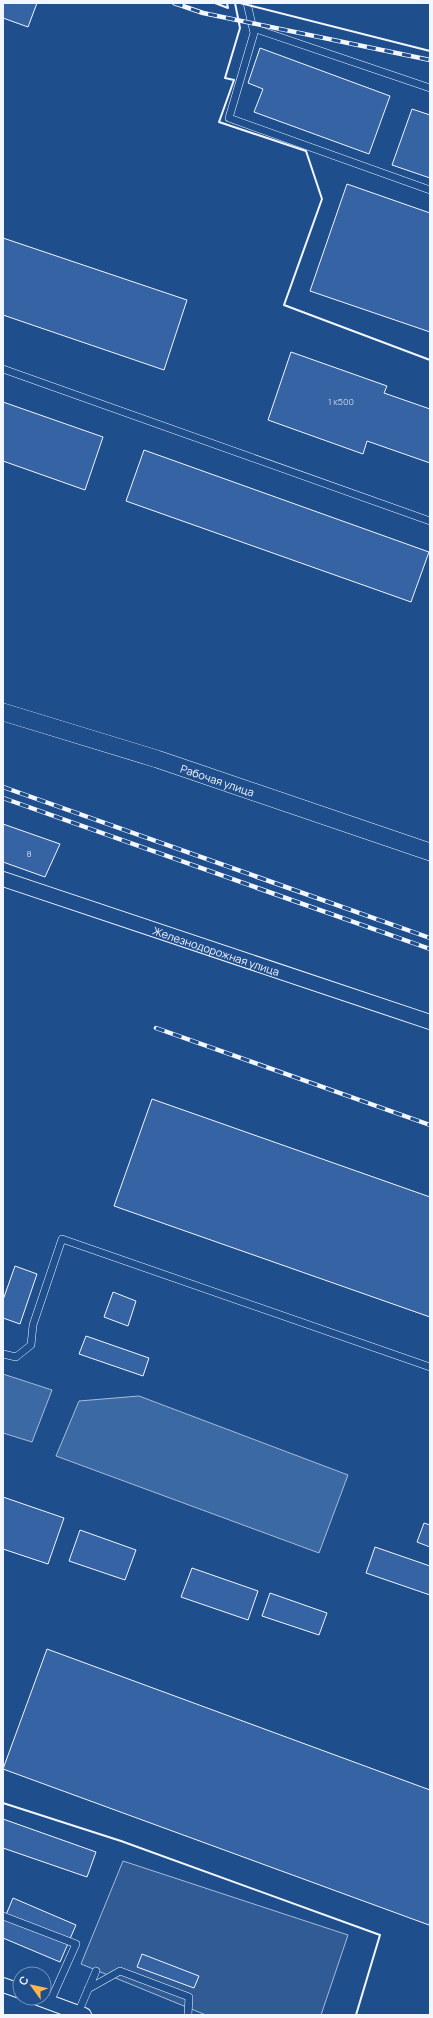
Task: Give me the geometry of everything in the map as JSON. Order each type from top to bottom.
[{"type":"street","name":"Рабочая улица","points":[[3,712],[157,759],[430,852]]},
{"type":"street","name":"Железнодорожная улица","points":[[3,878],[430,1022]]},
{"type":"street","points":[[52,2003],[81,2014]]},
{"type":"lane","points":[[247,3],[254,33],[229,118],[430,190]]},
{"type":"lane","points":[[253,28],[430,88]]},
{"type":"lane","points":[[3,369],[430,521]]},
{"type":"lane","points":[[3,1354],[16,1357],[31,1345],[33,1325],[62,1239],[430,1367]]},
{"type":"lane","points":[[3,1916],[76,1944],[52,1986]]},
{"type":"lane","points":[[81,2014],[88,1989],[96,1970]]},
{"type":"lane","points":[[88,1989],[120,1971],[189,1997],[188,2015]]},
{"type":"shaded area","points":[[3,1374],[52,1390],[32,1442],[3,1433]]},
{"type":"shaded area","points":[[139,1396],[348,1475],[319,1553],[56,1456],[79,1401]]},
{"type":"shaded area","points":[[123,1861],[348,1935],[321,2015],[206,2015],[81,1964]]},
{"type":"building","points":[[3,3],[37,3],[28,27],[3,18]]},
{"type":"building","points":[[260,48],[390,96],[369,154],[254,112],[263,89],[248,83]]},
{"type":"building","points":[[412,109],[430,115],[430,178],[392,165]]},
{"type":"building","points":[[347,184],[430,213],[430,332],[310,291]]},
{"type":"building","points":[[3,238],[187,300],[164,370],[3,315]]},
{"type":"building","points":[[291,352],[387,386],[384,393],[430,409],[430,463],[367,441],[363,454],[268,420]]},
{"type":"building","points":[[3,402],[103,437],[85,490],[3,461]]},
{"type":"building","points":[[144,450],[429,552],[411,602],[126,501]]},
{"type":"building","points":[[3,824],[60,844],[45,877],[3,862]]},
{"type":"building","points":[[152,1099],[430,1197],[430,1317],[114,1206]]},
{"type":"building","points":[[15,1266],[37,1274],[20,1324],[3,1318],[3,1300]]},
{"type":"building","points":[[113,1292],[136,1301],[128,1326],[104,1317]]},
{"type":"building","points":[[86,1336],[149,1358],[143,1376],[79,1354]]},
{"type":"building","points":[[3,1497],[64,1518],[48,1564],[3,1549]]},
{"type":"building","points":[[424,1523],[430,1525],[430,1547],[417,1542]]},
{"type":"building","points":[[80,1530],[136,1550],[125,1580],[69,1561]]},
{"type":"building","points":[[375,1547],[430,1566],[430,1595],[366,1573]]},
{"type":"building","points":[[192,1568],[258,1591],[248,1620],[181,1597]]},
{"type":"building","points":[[270,1593],[327,1613],[319,1635],[262,1616]]},
{"type":"building","points":[[47,1649],[430,1790],[429,1925],[3,1769]]},
{"type":"building","points":[[3,1819],[96,1852],[87,1877],[3,1848]]},
{"type":"building","points":[[13,1898],[76,1925],[60,1962],[3,1938],[3,1922]]},
{"type":"building","points":[[142,1954],[199,1976],[194,1988],[137,1967]]},
{"type":"railway","points":[[174,3],[203,13],[430,60]]},
{"type":"railway","points":[[3,787],[430,938]]},
{"type":"railway","points":[[3,798],[430,949]]},
{"type":"railway","points":[[156,1028],[430,1125]]},
{"type":"wall","points":[[215,3],[228,8],[227,3]]},
{"type":"wall","points":[[235,3],[240,28],[225,78],[234,80],[219,122],[306,151],[322,199],[284,305],[430,360]]},
{"type":"wall","points":[[240,3],[430,51]]},
{"type":"wall","points":[[3,1803],[121,1841],[380,1935],[356,2015]]}]
